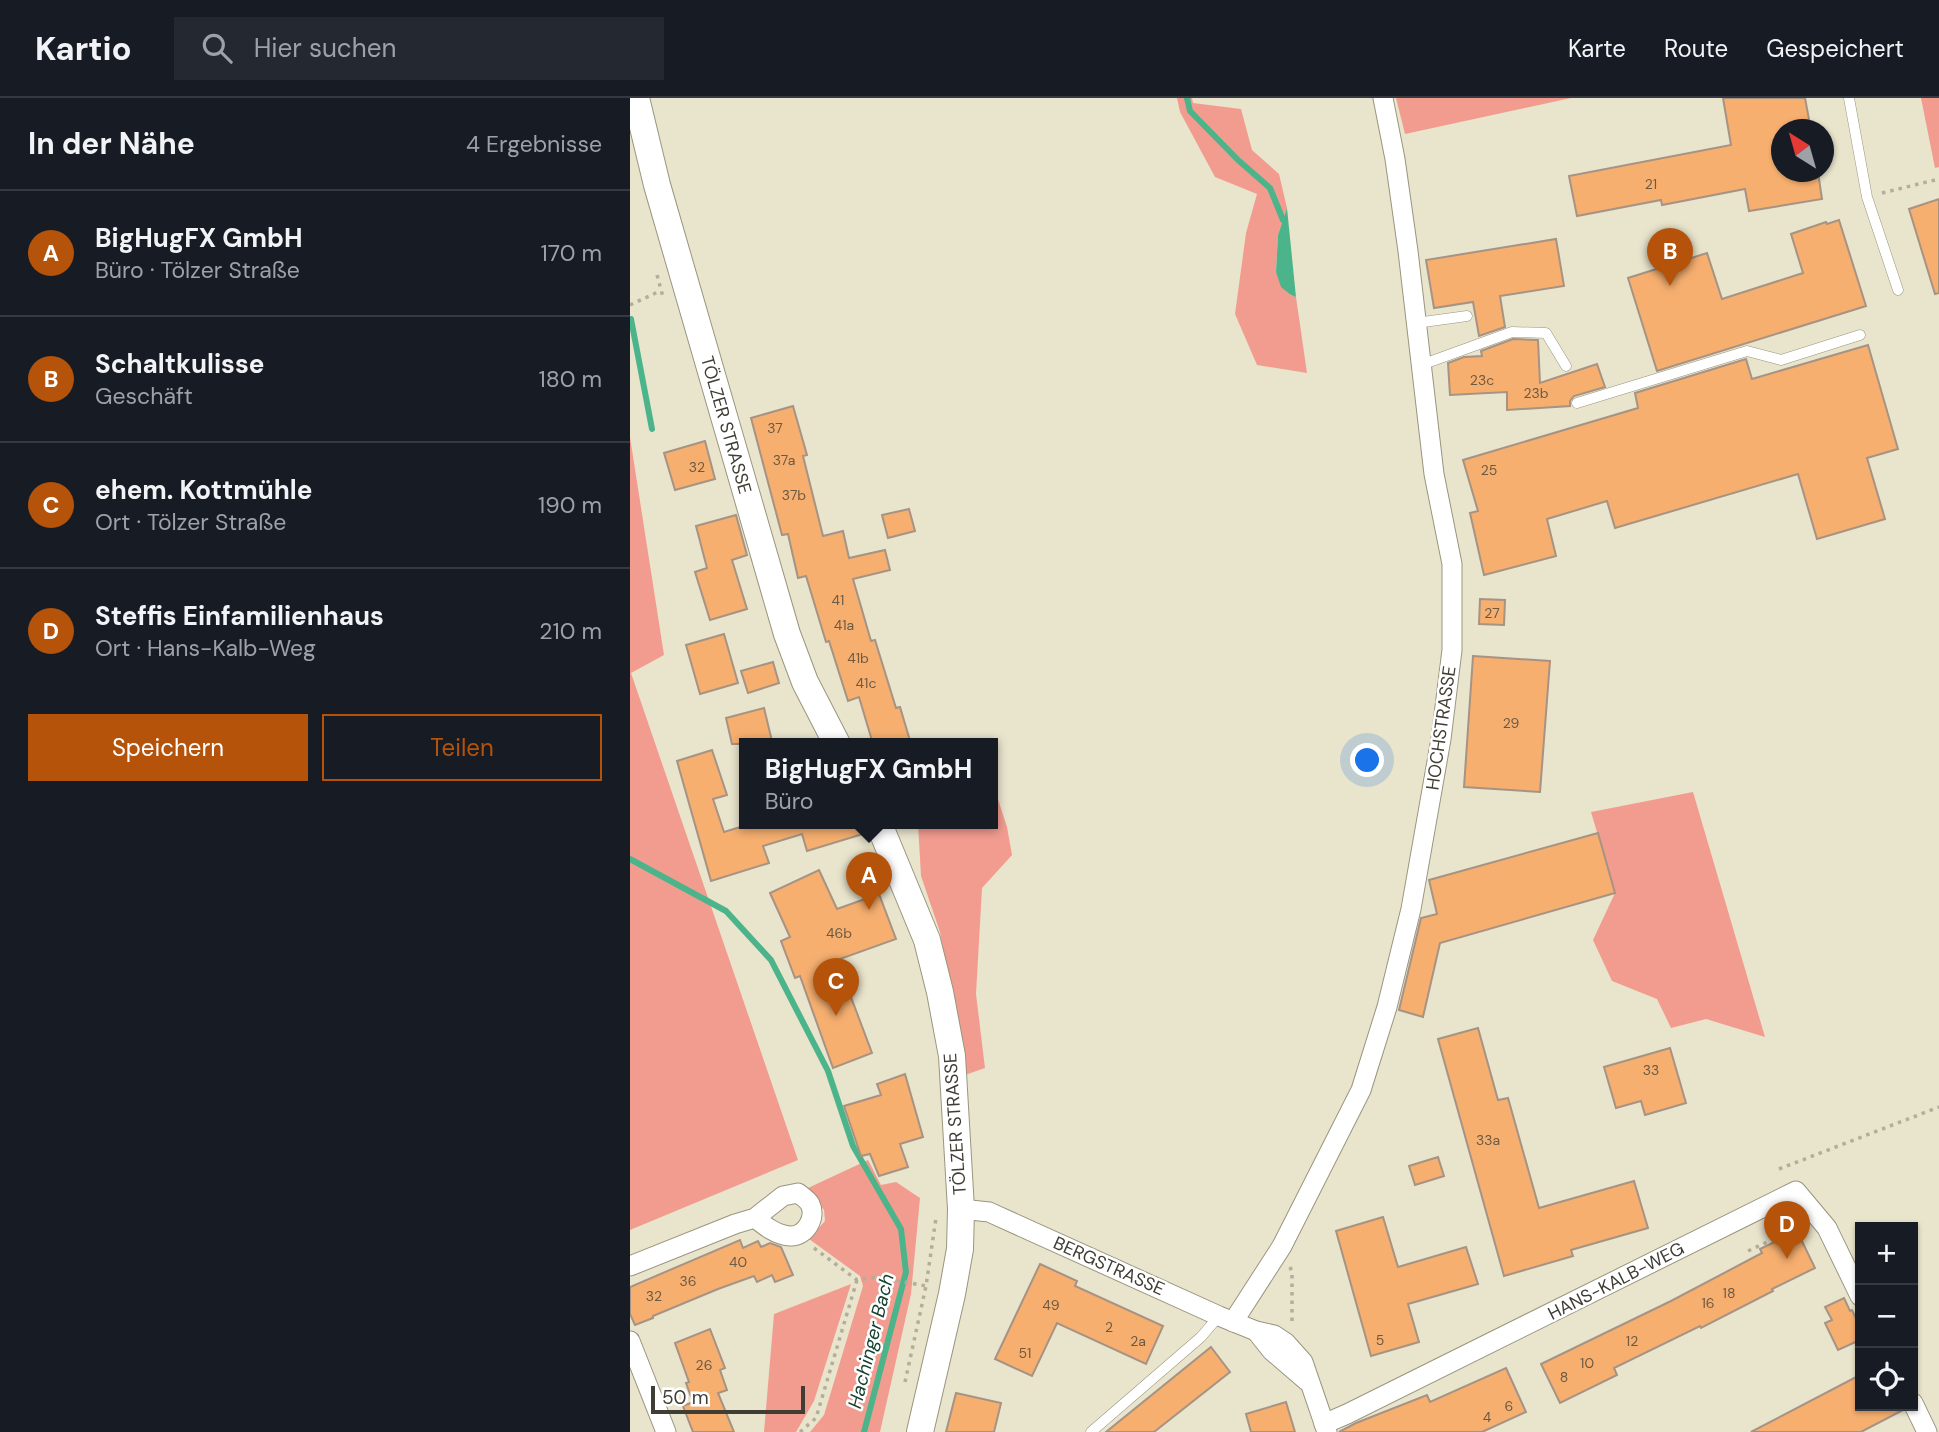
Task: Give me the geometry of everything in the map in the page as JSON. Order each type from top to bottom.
[{"type":"main road","name":"TÖLZER STRASSE","points":[[635,98],[657,185],[787,634],[805,682],[834,738]]},
{"type":"main road","name":"TÖLZER STRASSE","points":[[881,829],[927,940],[952,1056],[949,1208],[960,1249],[920,1432]]},
{"type":"street","name":"HOCHSTRASSE","points":[[1226,1319],[1282,1247],[1361,1090],[1387,1007],[1411,909],[1441,739],[1452,650],[1452,564],[1434,474],[1395,159],[1383,98]]},
{"type":"street","name":"HANS-KALB-WEG","points":[[1326,1428],[1347,1415],[1796,1191],[1827,1228],[1855,1286]]},
{"type":"street","points":[[630,1266],[755,1218],[783,1196],[798,1193],[810,1204],[813,1217],[800,1235],[790,1236],[766,1227],[755,1218]]},
{"type":"street","name":"BERGSTRASSE","points":[[949,1208],[989,1212],[1226,1319],[1274,1335],[1286,1343],[1303,1362],[1326,1428]]},
{"type":"street","points":[[630,1340],[666,1432]]},
{"type":"street","points":[[1917,1411],[1927,1432]]},
{"type":"lane","points":[[1849,98],[1867,197],[1898,289]]},
{"type":"lane","points":[[1416,323],[1467,316]]},
{"type":"lane","points":[[1421,365],[1512,332],[1546,333],[1566,366]]},
{"type":"lane","points":[[1577,403],[1747,351],[1781,359],[1860,335]]},
{"type":"lane","name":"HOCHSTRASSE","points":[[1091,1432],[1201,1337],[1226,1319]]},
{"type":"path","points":[[1867,197],[1939,179]]},
{"type":"path","points":[[630,304],[651,295]]},
{"type":"path","points":[[1780,1169],[1939,1107]]},
{"type":"path","points":[[903,1392],[926,1286],[949,1208]]},
{"type":"path","points":[[800,1235],[857,1280],[878,1277],[926,1286]]},
{"type":"path","points":[[1748,1251],[1778,1237]]},
{"type":"path","points":[[800,1432],[816,1418],[857,1280]]},
{"type":"shaded area","points":[[1177,98],[1192,98],[1193,103],[1241,109],[1252,150],[1279,174],[1287,208],[1278,235],[1276,272],[1291,295],[1296,297],[1307,373],[1257,365],[1235,314],[1246,233],[1257,194],[1215,177],[1180,112]]},
{"type":"shaded area","points":[[1396,98],[1571,98],[1405,134]]},
{"type":"shaded area","points":[[1921,98],[1939,98],[1939,167],[1935,168]]},
{"type":"shaded area","points":[[1287,208],[1296,297],[1281,287],[1276,272],[1278,235]]},
{"type":"shaded area","points":[[630,437],[664,655],[631,673],[798,1160],[630,1230]]},
{"type":"shaded area","points":[[1693,792],[1765,1037],[1706,1019],[1671,1028],[1657,999],[1612,981],[1593,940],[1615,893],[1591,812]]},
{"type":"shaded area","points":[[998,799],[1012,855],[982,888],[976,994],[985,1068],[965,1075],[940,932],[921,876],[918,829],[998,829]]},
{"type":"shaded area","points":[[868,1160],[881,1185],[896,1182],[920,1198],[911,1294],[880,1432],[810,1432],[824,1415],[863,1286],[860,1276],[809,1239],[825,1221],[824,1210],[808,1188]]},
{"type":"shaded area","points":[[851,1284],[814,1401],[796,1432],[764,1432],[774,1314]]},
{"type":"building","points":[[1723,98],[1805,98],[1809,119],[1771,119],[1771,182],[1819,182],[1822,199],[1749,211],[1745,189],[1662,205],[1661,200],[1577,216],[1569,176],[1731,145]]},
{"type":"building","points":[[1939,199],[1939,293],[1935,294],[1909,209]]},
{"type":"building","points":[[1839,220],[1866,306],[1657,371],[1628,278],[1707,253],[1722,299],[1803,273],[1791,234]]},
{"type":"building","points":[[1556,239],[1564,286],[1500,296],[1505,327],[1479,336],[1473,302],[1434,308],[1426,260]]},
{"type":"building","points":[[1513,339],[1538,340],[1540,383],[1597,364],[1605,387],[1574,396],[1570,406],[1507,410],[1507,392],[1450,395],[1448,363],[1464,357],[1482,356],[1481,351]]},
{"type":"building","points":[[1868,345],[1898,449],[1867,458],[1885,519],[1817,539],[1798,474],[1615,528],[1607,501],[1547,519],[1556,556],[1484,575],[1470,513],[1478,511],[1463,460],[1638,408],[1635,393],[1746,359],[1752,379]]},
{"type":"building","points":[[793,406],[807,455],[803,456],[823,536],[843,531],[849,558],[885,550],[890,570],[853,579],[871,641],[875,640],[896,708],[900,707],[909,738],[871,738],[859,697],[848,701],[806,576],[798,578],[788,534],[782,535],[751,418]]},
{"type":"building","points":[[705,441],[715,479],[675,490],[664,453]]},
{"type":"building","points":[[909,509],[915,531],[888,538],[882,515]]},
{"type":"building","points":[[736,515],[747,555],[732,560],[747,609],[710,620],[695,572],[707,568],[696,526]]},
{"type":"building","points":[[1480,599],[1505,600],[1504,625],[1479,624]]},
{"type":"building","points":[[724,634],[738,683],[700,694],[686,645]]},
{"type":"building","points":[[1473,656],[1550,661],[1540,792],[1464,787]]},
{"type":"building","points":[[773,662],[779,683],[748,693],[741,671]]},
{"type":"building","points":[[764,708],[771,738],[739,738],[739,744],[732,744],[726,718]]},
{"type":"building","points":[[712,750],[727,795],[713,799],[724,832],[739,827],[865,829],[866,833],[807,851],[802,834],[763,846],[769,863],[711,881],[677,761]]},
{"type":"building","points":[[1598,833],[1615,893],[1440,943],[1423,1017],[1399,1010],[1421,918],[1437,914],[1429,880]]},
{"type":"building","points":[[819,870],[837,909],[879,894],[896,939],[837,960],[872,1053],[833,1068],[800,976],[795,978],[781,941],[790,937],[770,893]]},
{"type":"building","points":[[1478,1028],[1498,1100],[1508,1098],[1539,1208],[1634,1181],[1648,1228],[1571,1250],[1573,1256],[1504,1276],[1438,1039]]},
{"type":"building","points":[[1670,1048],[1686,1103],[1645,1115],[1641,1101],[1616,1108],[1604,1067]]},
{"type":"building","points":[[905,1074],[923,1137],[900,1144],[908,1167],[879,1176],[870,1154],[861,1156],[844,1106],[881,1095],[877,1084]]},
{"type":"building","points":[[1438,1157],[1444,1176],[1415,1185],[1409,1166]]},
{"type":"building","points":[[1383,1217],[1398,1267],[1466,1247],[1478,1284],[1408,1304],[1419,1342],[1371,1356],[1336,1231]]},
{"type":"building","points":[[1797,1231],[1815,1268],[1701,1328],[1700,1326],[1614,1368],[1617,1375],[1560,1403],[1541,1364],[1671,1301],[1762,1253],[1760,1249]]},
{"type":"building","points":[[740,1240],[743,1248],[758,1241],[761,1247],[770,1243],[781,1247],[793,1275],[775,1282],[772,1275],[757,1282],[754,1276],[635,1325],[630,1314],[630,1287]]},
{"type":"building","points":[[1040,1264],[1077,1281],[1075,1286],[1163,1326],[1146,1364],[1057,1323],[1032,1376],[995,1359]]},
{"type":"building","points":[[1844,1298],[1855,1316],[1855,1342],[1838,1350],[1825,1323],[1832,1320],[1825,1307]]},
{"type":"building","points":[[710,1329],[725,1368],[720,1370],[727,1390],[718,1393],[734,1432],[693,1432],[683,1406],[693,1402],[675,1343]]},
{"type":"building","points":[[1211,1347],[1230,1372],[1154,1432],[1106,1432]]},
{"type":"building","points":[[1506,1368],[1526,1412],[1482,1432],[1339,1432],[1427,1395],[1430,1402]]},
{"type":"building","points":[[1855,1378],[1855,1411],[1901,1411],[1861,1432],[1751,1432]]},
{"type":"building","points":[[956,1393],[1001,1403],[994,1432],[946,1432]]},
{"type":"building","points":[[1286,1402],[1295,1432],[1251,1432],[1246,1414]]},
{"type":"waterway","points":[[1187,98],[1190,111],[1270,188],[1283,220]]},
{"type":"waterway","points":[[631,319],[652,429]]},
{"type":"waterway","name":"Hachinger Bach","points":[[630,859],[726,911],[771,960],[828,1071],[853,1146],[901,1229],[906,1272],[864,1432]]},
{"type":"place","name":"Schaltkulisse","points":[[1670,286]]},
{"type":"place","name":"BigHugFX GmbH","points":[[869,910]]},
{"type":"place","name":"ehem. Kottmühle","points":[[836,1016]]},
{"type":"place","name":"Steffis Einfamilienhaus","points":[[1787,1259]]}]
